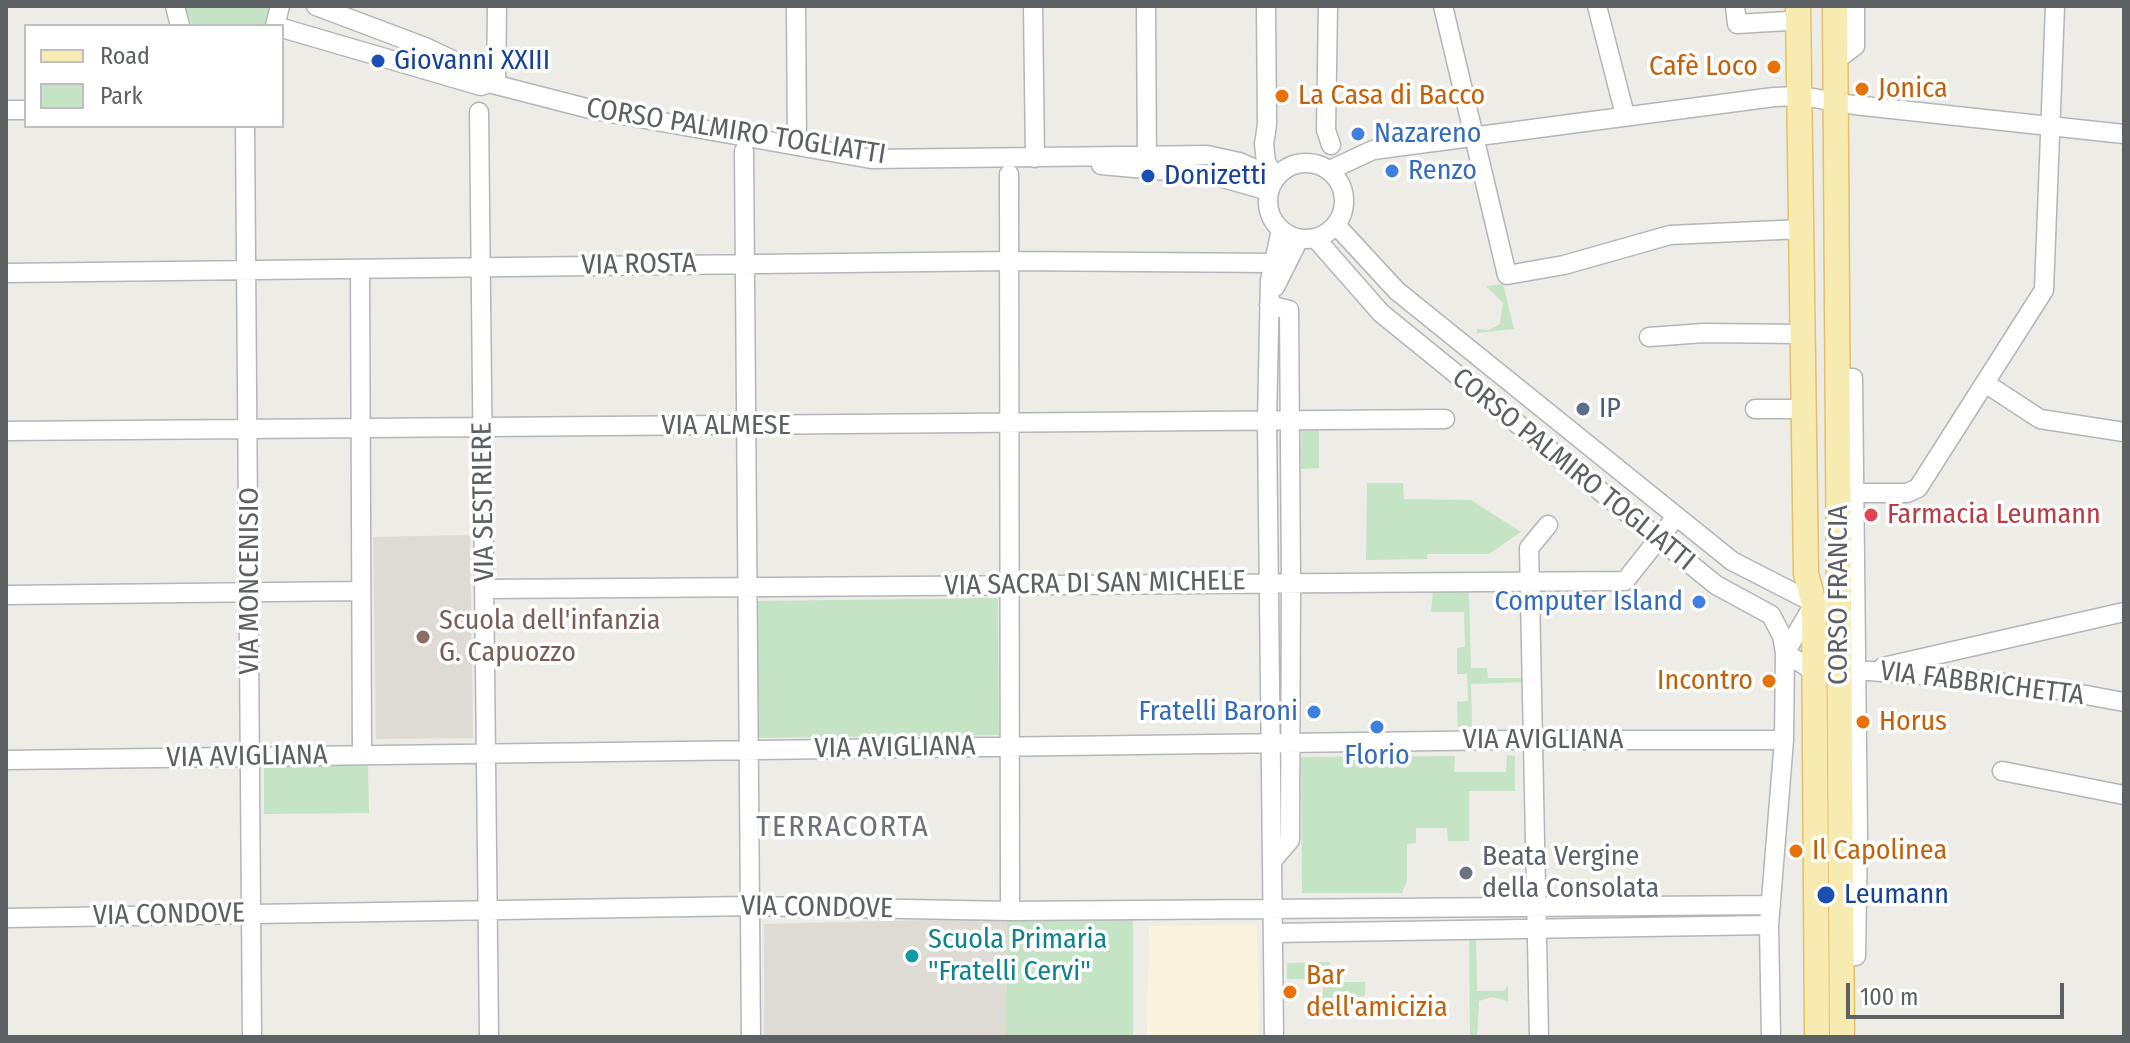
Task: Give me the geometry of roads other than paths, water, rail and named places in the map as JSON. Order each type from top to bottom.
[{"type":"main road","name":"CORSO FRANCIA","points":[[1835,6],[1840,604],[1855,671],[1849,956],[1842,1037]]},
{"type":"main road","name":"CORSO FRANCIA","points":[[1795,16],[1795,96],[1802,229],[1806,574],[1814,603],[1817,1037]]},
{"type":"street","name":"CORSO PALMIRO TOGLIATTI","points":[[316,6],[425,47],[482,74],[492,84]]},
{"type":"street","points":[[492,84],[497,6]]},
{"type":"street","points":[[796,6],[797,146]]},
{"type":"street","points":[[1033,6],[1035,158]]},
{"type":"street","points":[[1146,6],[1147,163]]},
{"type":"street","points":[[1266,6],[1267,125],[1264,144],[1272,184],[1269,211],[1281,230],[1308,239]]},
{"type":"street","points":[[1328,6],[1326,130],[1331,145]]},
{"type":"street","points":[[1443,6],[1507,275],[1564,265],[1670,235],[1802,229]]},
{"type":"street","points":[[1597,6],[1625,115]]},
{"type":"street","name":"CORSO FRANCIA","points":[[1735,6],[1737,24],[1795,16]]},
{"type":"street","points":[[1836,60],[1855,46],[1855,6]]},
{"type":"street","points":[[1854,493],[1907,493],[1918,488],[2044,290],[2055,6]]},
{"type":"street","name":"CORSO PALMIRO TOGLIATTI","points":[[284,29],[481,86],[492,84],[594,110],[871,159],[1035,158],[1147,163],[1272,184]]},
{"type":"street","points":[[1272,184],[1323,147],[1331,145],[1373,150],[1625,115],[1795,96],[2124,134]]},
{"type":"street","name":"VIA SESTRIERE","points":[[479,112],[489,1037]]},
{"type":"street","points":[[1267,125],[1281,156],[1330,170],[1373,150]]},
{"type":"street","name":"VIA MONCENISIO","points":[[245,128],[244,271],[250,430],[252,1037]]},
{"type":"street","name":"CORSO PALMIRO TOGLIATTI","points":[[1147,163],[1248,150],[1264,144]]},
{"type":"street","points":[[744,151],[751,1037]]},
{"type":"street","name":"CORSO PALMIRO TOGLIATTI","points":[[1207,155],[1239,162],[1272,184]]},
{"type":"street","points":[[1269,305],[1308,239],[1336,225],[1343,212],[1344,195],[1330,170]]},
{"type":"street","points":[[1009,174],[1010,911]]},
{"type":"street","name":"CORSO PALMIRO TOGLIATTI","points":[[1336,225],[1397,291],[1732,561],[1814,603],[1840,604]]},
{"type":"street","points":[[1274,1037],[1267,422],[1272,263],[1281,230]]},
{"type":"street","name":"CORSO PALMIRO TOGLIATTI","points":[[1308,239],[1381,313],[1659,540],[1716,585],[1771,615],[1782,636],[1785,653]]},
{"type":"street","name":"VIA ROSTA","points":[[6,273],[1010,261],[1272,263]]},
{"type":"street","points":[[360,269],[362,755]]},
{"type":"street","points":[[1269,305],[1289,310],[1291,581],[1290,840],[1272,861]]},
{"type":"street","points":[[1649,337],[1704,333],[1803,334]]},
{"type":"street","name":"CORSO FRANCIA","points":[[1838,378],[1853,378],[1855,671]]},
{"type":"street","points":[[1985,383],[2040,419],[2124,432]]},
{"type":"street","points":[[1755,409],[1803,409]]},
{"type":"street","name":"VIA ALMESE","points":[[6,431],[1445,419]]},
{"type":"street","name":"VIA SACRA DI SAN MICHELE","points":[[485,589],[1625,581],[1675,518]]},
{"type":"street","points":[[1539,1037],[1529,548],[1548,525]]},
{"type":"street","points":[[6,595],[361,591]]},
{"type":"street","name":"CORSO FRANCIA","points":[[1771,1037],[1769,925],[1784,740],[1785,653],[1814,603]]},
{"type":"street","points":[[1785,653],[1814,671],[1855,671],[2124,612]]},
{"type":"street","points":[[1948,652],[1949,677]]},
{"type":"street","name":"VIA FABBRICHETTA","points":[[1855,671],[2048,688],[2124,702]]},
{"type":"street","name":"VIA AVIGLIANA","points":[[6,760],[1532,740],[1784,740]]},
{"type":"street","points":[[2002,771],[2124,795]]},
{"type":"street","name":"VIA CONDOVE","points":[[6,918],[750,906],[1010,911],[1771,905]]},
{"type":"street","points":[[1273,933],[1769,925]]},
{"type":"place","name":"Giovanni XXIII","points":[[378,61]]},
{"type":"place","name":"Cafè Loco","points":[[1774,67]]},
{"type":"place","name":"Jonica","points":[[1862,89]]},
{"type":"place","name":"La Casa di Bacco","points":[[1282,96]]},
{"type":"place","name":"Nazareno","points":[[1358,134]]},
{"type":"place","name":"Renzo","points":[[1392,171]]},
{"type":"place","name":"Donizetti","points":[[1148,176]]},
{"type":"place","name":"IP","points":[[1583,409]]},
{"type":"place","name":"Farmacia Leumann","points":[[1871,515]]},
{"type":"place","name":"Computer Island","points":[[1699,602]]},
{"type":"place","name":"Scuola dell'infanzia G. Capuozzo","points":[[423,637]]},
{"type":"place","name":"Incontro","points":[[1769,681]]},
{"type":"place","name":"Fratelli Baroni","points":[[1314,712]]},
{"type":"place","name":"Horus","points":[[1863,722]]},
{"type":"place","name":"Florio","points":[[1377,727]]},
{"type":"place","name":"Il Capolinea","points":[[1796,851]]},
{"type":"place","name":"Beata Vergine della Consolata","points":[[1466,873]]},
{"type":"place","name":"Leumann","points":[[1826,895]]},
{"type":"place","name":"Scuola Primaria \"Fratelli Cervi\"","points":[[912,956]]},
{"type":"place","name":"Bar dell'amicizia","points":[[1290,992]]},
{"type":"district","name":"TERRACORTA","points":[[843,828]]}]
